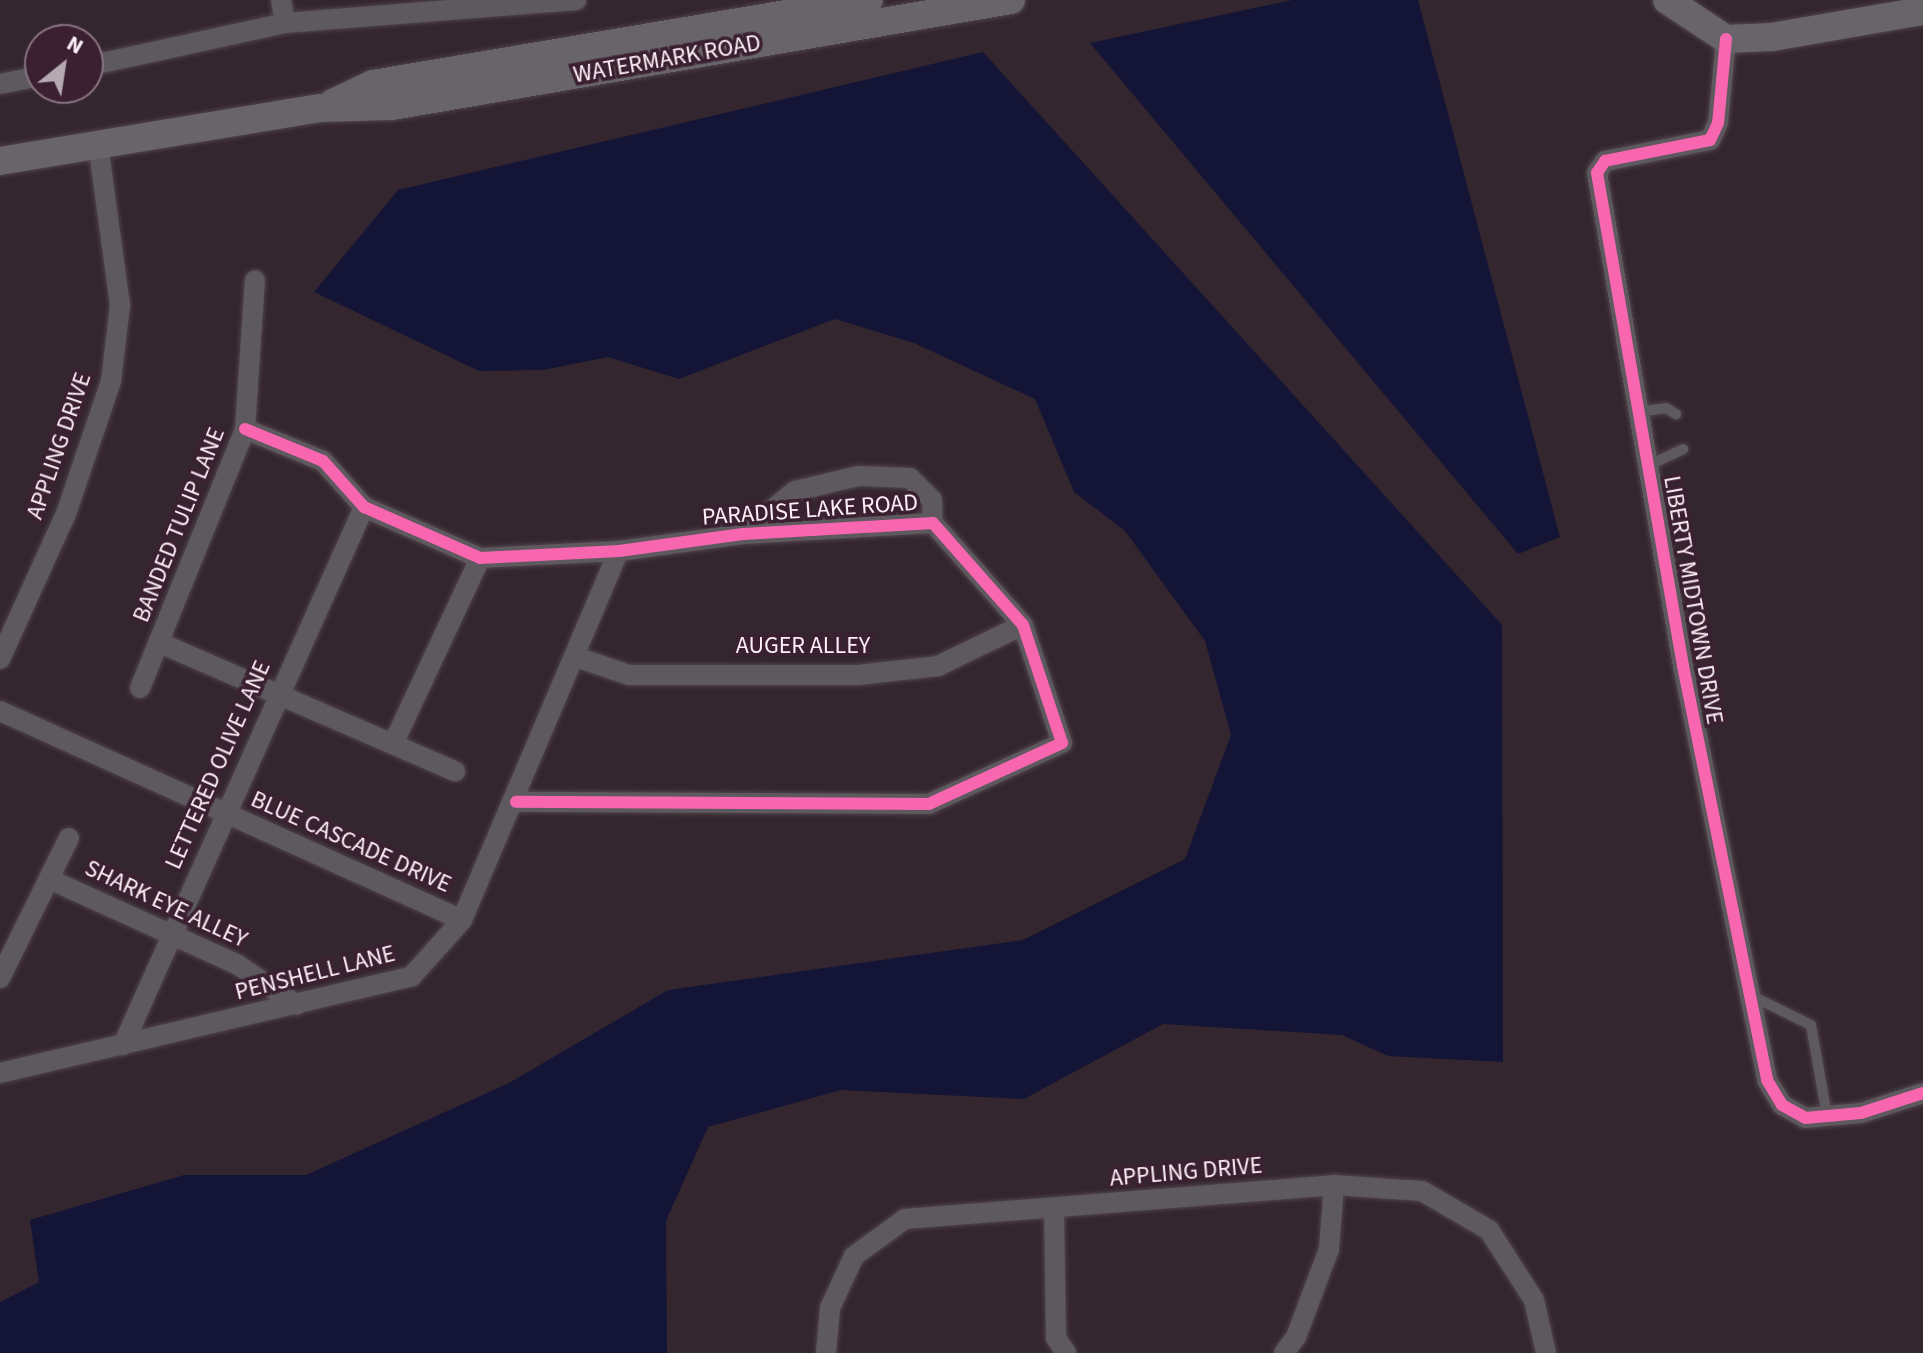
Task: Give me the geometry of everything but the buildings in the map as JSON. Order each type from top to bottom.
[{"type":"street","points":[[281,0],[285,23]]},
{"type":"street","points":[[104,63],[285,23],[576,0]]},
{"type":"street","name":"WATERMARK ROAD","points":[[321,108],[373,84],[869,0]]},
{"type":"street","name":"WATERMARK ROAD","points":[[0,161],[321,108],[392,106],[1011,0]]},
{"type":"street","points":[[1667,0],[1726,39],[1772,37],[1923,11]]},
{"type":"street","name":"LIBERTY MIDTOWN DRIVE","points":[[1726,39],[1718,123],[1710,140],[1605,161],[1597,173],[1636,412],[1747,994],[1767,1080],[1782,1105],[1805,1118],[1861,1113],[1923,1093]]},
{"type":"street","points":[[0,84],[24,79]]},
{"type":"street","name":"APPLING DRIVE","points":[[0,659],[67,511],[111,381],[120,305],[98,145]]},
{"type":"street","name":"BANDED TULIP LANE","points":[[140,688],[245,429],[255,280]]},
{"type":"street","name":"PARADISE LAKE ROAD","points":[[245,429],[323,461],[364,507],[480,558],[619,551],[743,534],[933,523]]},
{"type":"street","name":"PARADISE LAKE ROAD","points":[[516,802],[929,804],[1062,743],[1023,625],[933,523],[932,500],[910,478],[858,476],[795,491],[743,534]]},
{"type":"street","name":"LETTERED OLIVE LANE","points":[[123,1045],[224,812],[364,507]]},
{"type":"street","name":"PENSHELL LANE","points":[[0,1073],[412,976],[462,920],[516,802],[619,551]]},
{"type":"street","points":[[394,742],[480,558]]},
{"type":"street","name":"AUGER ALLEY","points":[[576,657],[629,675],[858,675],[938,666],[1023,625]]},
{"type":"street","points":[[160,643],[455,771]]},
{"type":"street","name":"BLUE CASCADE DRIVE","points":[[0,711],[462,920]]},
{"type":"street","points":[[0,978],[51,880],[69,838]]},
{"type":"street","name":"SHARK EYE ALLEY","points":[[51,880],[172,932],[238,965],[297,1005]]},
{"type":"street","points":[[1284,1353],[1296,1337],[1329,1249],[1334,1185]]},
{"type":"street","name":"APPLING DRIVE","points":[[826,1353],[830,1308],[854,1256],[905,1219],[1054,1210],[1334,1185],[1422,1191],[1489,1230],[1534,1300],[1546,1353]]},
{"type":"street","points":[[1054,1210],[1056,1338],[1066,1353]]},
{"type":"lane","points":[[1636,412],[1666,408],[1676,414]]},
{"type":"lane","points":[[1647,466],[1683,449]]},
{"type":"lane","points":[[1747,994],[1790,1010],[1811,1025],[1827,1116]]},
{"type":"shaded area","points":[[1292,0],[1418,0],[1560,537],[1518,554],[1090,43]]},
{"type":"shaded area","points":[[983,52],[1502,625],[1503,1062],[1388,1056],[1342,1035],[1163,1024],[1024,1099],[841,1090],[708,1127],[666,1221],[667,1353],[0,1353],[0,1302],[39,1282],[30,1220],[184,1175],[306,1175],[509,1083],[668,990],[1023,940],[1185,859],[1231,735],[1205,641],[1125,531],[1074,492],[1035,399],[914,343],[835,319],[679,379],[608,357],[543,370],[479,371],[314,292],[398,190]]},
{"type":"cycle path","points":[[1726,39],[1718,123],[1710,140],[1605,161],[1597,173],[1683,666],[1767,1080],[1782,1105],[1805,1118],[1861,1113],[1923,1093]]},
{"type":"cycle path","points":[[245,429],[323,461],[364,507],[480,558],[619,551],[743,534],[933,523],[1023,625],[1062,743],[929,804],[516,802]]}]
